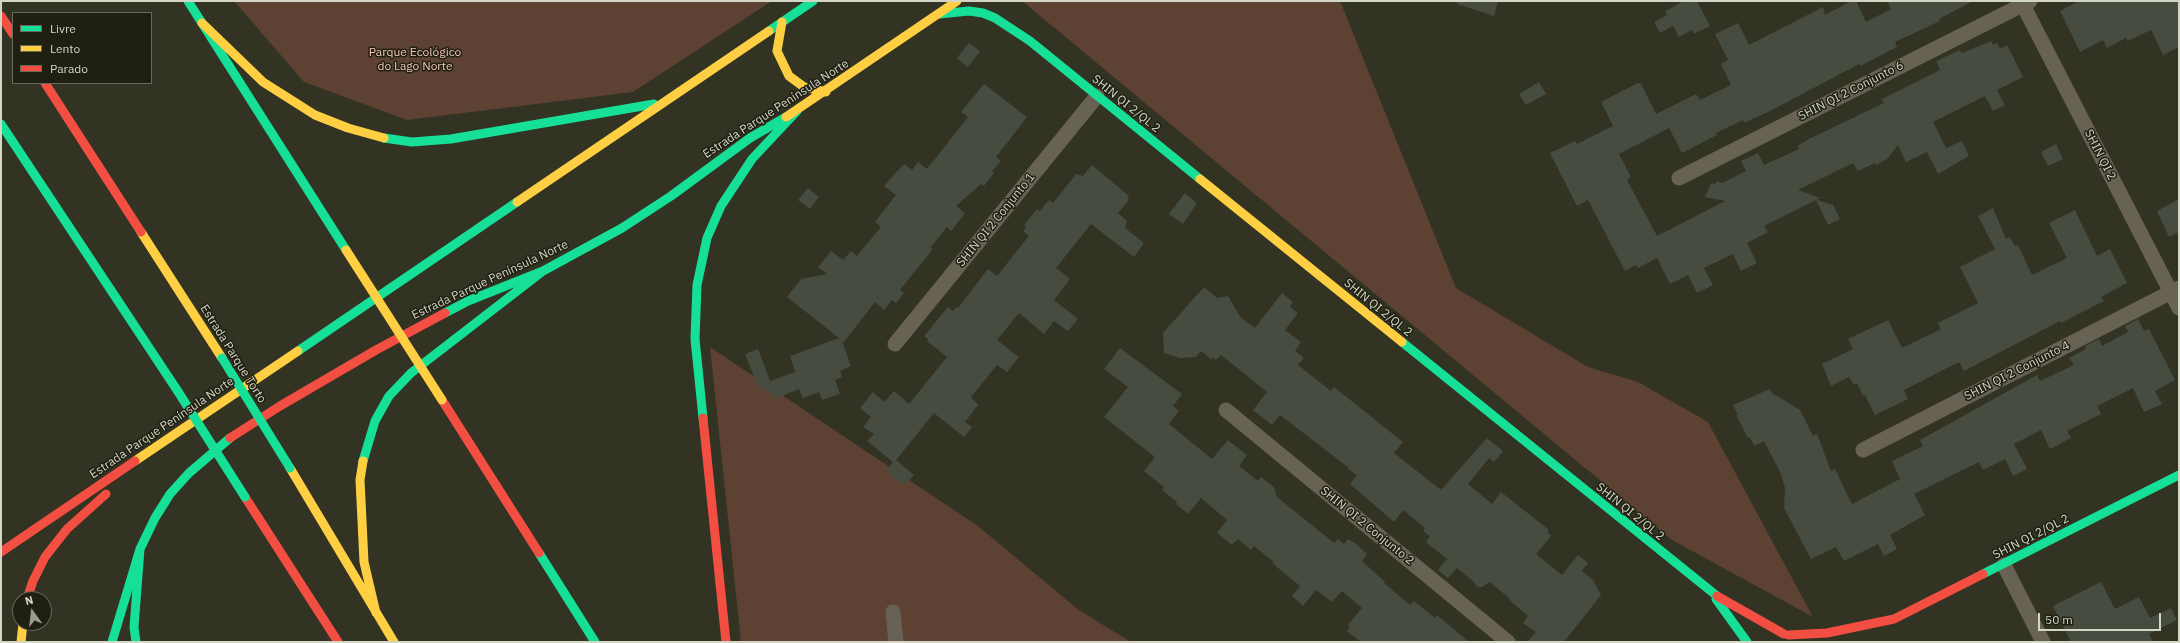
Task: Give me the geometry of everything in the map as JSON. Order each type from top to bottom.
[{"type":"main road","points":[[188,1],[595,642]]},
{"type":"main road","name":"Estrada Parque Península Norte","points":[[1,552],[660,103],[813,1]]},
{"type":"main road","name":"Estrada Parque Península Norte","points":[[112,642],[140,548],[155,518],[170,494],[189,473],[226,441],[280,406],[376,350],[468,301],[543,271],[622,228],[671,196],[750,138],[797,111],[826,92],[957,1]]},
{"type":"main road","name":"SHIN QI 2/QL 2","points":[[939,14],[969,11],[983,13],[995,18],[1030,41],[1712,593],[1786,635],[1827,633],[1894,619]]},
{"type":"main road","name":"SHIN QI 2/QL 2","points":[[1007,15],[1030,41]]},
{"type":"main road","points":[[1,16],[12,32]]},
{"type":"main road","points":[[782,22],[777,51],[789,76],[804,88],[826,92]]},
{"type":"main road","points":[[202,23],[263,82],[286,98],[315,115],[348,128],[381,138],[412,142],[451,139],[660,103]]},
{"type":"main road","name":"Estrada Parque Torto","points":[[46,84],[222,358],[394,642]]},
{"type":"main road","points":[[726,642],[695,339],[697,285],[707,238],[721,206],[752,159],[797,111]]},
{"type":"main road","points":[[1,124],[177,390],[338,642]]},
{"type":"main road","points":[[376,613],[364,562],[360,480],[365,452],[375,421],[389,396],[411,373],[543,271]]},
{"type":"main road","points":[[29,591],[32,581],[45,557],[67,529],[165,440]]},
{"type":"main road","name":"SHIN QI 2/QL 2","points":[[1876,634],[1894,619],[2004,565],[2179,475]]},
{"type":"main road","points":[[136,642],[134,627],[140,548]]},
{"type":"main road","name":"SHIN QI 2/QL 2","points":[[1712,593],[1747,642]]},
{"type":"main road","points":[[21,642],[22,631]]},
{"type":"main road","points":[[1770,638],[1786,635],[1794,637],[1800,642]]},
{"type":"street","name":"SHIN QI 2 Conjunto 6","points":[[1679,178],[2025,2]]},
{"type":"street","name":"SHIN QI 2","points":[[2025,2],[2175,290],[2179,308]]},
{"type":"street","name":"SHIN QI 2 Conjunto 1","points":[[895,344],[1097,96]]},
{"type":"street","name":"SHIN QI 2 Conjunto 4","points":[[1863,450],[2175,290]]},
{"type":"street","name":"SHIN QI 2 Conjunto 2","points":[[1226,410],[1508,642]]},
{"type":"street","points":[[2004,565],[2043,642]]},
{"type":"street","points":[[893,612],[896,642]]},
{"type":"green space","name":"Parque Ecológico do Lago Norte","points":[[234,1],[772,1],[633,92],[407,120],[304,82]]},
{"type":"green space","points":[[1022,1],[1340,1],[1456,288],[1588,367],[1638,382],[1708,422],[1813,617],[1672,540]]},
{"type":"green space","points":[[710,347],[978,526],[1079,610],[1131,642],[741,642]]},
{"type":"building","points":[[1457,1],[1498,1],[1494,16],[1457,4]]},
{"type":"building","points":[[1684,1],[1697,1],[1710,26],[1694,34],[1692,30],[1679,37],[1673,26],[1660,33],[1654,22],[1667,15],[1665,11]]},
{"type":"building","points":[[1851,1],[1856,1],[1866,22],[1891,9],[1887,1],[1973,1],[1939,19],[1940,21],[1895,42],[1897,47],[1860,66],[1859,64],[1770,111],[1744,123],[1743,120],[1716,133],[1717,135],[1682,153],[1669,128],[1619,154],[1631,177],[1627,180],[1657,236],[1725,201],[1705,197],[1711,183],[1716,184],[1717,181],[1722,183],[1746,171],[1741,161],[1758,153],[1764,165],[1799,149],[1797,146],[1809,139],[1884,103],[1882,99],[1940,70],[1936,61],[1960,50],[1962,53],[1991,41],[1993,45],[1997,43],[2000,49],[2007,45],[2023,77],[1997,90],[2005,105],[1993,111],[1985,96],[1933,122],[1946,148],[1962,141],[1969,156],[1938,174],[1927,152],[1906,162],[1898,145],[1887,159],[1876,165],[1875,163],[1858,171],[1853,163],[1798,190],[1820,198],[1817,200],[1833,205],[1840,219],[1828,225],[1816,200],[1764,226],[1768,232],[1747,243],[1757,263],[1741,271],[1733,254],[1704,268],[1713,285],[1697,293],[1688,275],[1670,284],[1657,258],[1638,268],[1636,265],[1625,271],[1588,200],[1577,206],[1550,153],[1575,141],[1577,144],[1613,126],[1601,102],[1638,83],[1641,84],[1656,114],[1696,94],[1700,100],[1731,85],[1721,64],[1728,60],[1715,34],[1738,23],[1749,45],[1823,7],[1825,15]]},
{"type":"building","points":[[2079,1],[2179,1],[2179,47],[2163,55],[2151,30],[2128,41],[2126,38],[2107,48],[2103,40],[2080,52],[2060,11]]},
{"type":"building","points":[[969,43],[980,51],[968,67],[957,58]]},
{"type":"building","points":[[1539,82],[1546,94],[1526,105],[1519,94]]},
{"type":"building","points":[[984,84],[1027,117],[996,157],[1001,161],[992,171],[994,173],[984,186],[981,184],[956,206],[965,213],[951,231],[947,227],[930,248],[933,249],[900,290],[904,293],[896,303],[892,300],[884,310],[875,302],[844,342],[842,341],[851,366],[840,371],[842,377],[835,380],[840,394],[822,400],[819,392],[803,398],[799,389],[777,398],[757,384],[745,354],[758,349],[770,381],[795,372],[790,356],[839,338],[787,297],[801,279],[827,274],[818,267],[831,251],[843,260],[851,251],[857,256],[881,227],[875,222],[896,195],[884,186],[904,164],[912,170],[918,162],[927,169],[968,117],[961,112]]},
{"type":"building","points":[[2056,144],[2063,159],[2048,166],[2041,152]]},
{"type":"building","points":[[1092,165],[1129,196],[1127,198],[1129,200],[1118,213],[1127,221],[1125,228],[1144,243],[1134,257],[1091,224],[1056,268],[1070,279],[1054,300],[1078,319],[1068,331],[1054,321],[1044,334],[1019,313],[997,340],[1019,357],[1007,372],[997,365],[971,397],[978,405],[965,422],[972,427],[964,437],[934,413],[896,460],[914,475],[905,485],[886,471],[893,462],[867,441],[874,434],[863,427],[871,417],[860,408],[873,392],[884,402],[894,391],[909,404],[947,357],[927,341],[928,339],[924,336],[948,307],[953,311],[956,307],[958,308],[988,269],[997,276],[1029,236],[1023,231],[1026,227],[1024,225],[1037,209],[1040,211],[1049,200],[1053,203],[1076,174],[1083,176]]},
{"type":"building","points":[[808,188],[819,197],[810,209],[798,200]]},
{"type":"building","points":[[1185,193],[1197,203],[1183,224],[1169,214]]},
{"type":"building","points":[[2179,199],[2179,232],[2169,237],[2157,211]]},
{"type":"building","points":[[1993,208],[2006,239],[2010,237],[2015,246],[2018,245],[2032,275],[2067,258],[2049,223],[2075,210],[2097,256],[2110,249],[2127,283],[2101,297],[2104,301],[2061,323],[2060,321],[1964,371],[1959,362],[1904,390],[1908,399],[1875,415],[1857,383],[1854,385],[1849,377],[1831,386],[1822,364],[1853,349],[1848,339],[1888,320],[1902,348],[1941,329],[1938,323],[1978,303],[1960,267],[1995,249],[1978,216]]},
{"type":"building","points":[[1204,287],[1217,298],[1228,296],[1241,318],[1255,328],[1282,293],[1293,302],[1290,307],[1298,313],[1285,330],[1301,342],[1295,351],[1304,358],[1298,365],[1331,391],[1334,387],[1403,442],[1394,453],[1441,490],[1487,438],[1503,451],[1494,462],[1489,458],[1468,484],[1492,504],[1501,492],[1549,530],[1547,532],[1551,536],[1536,554],[1562,575],[1578,555],[1588,563],[1582,571],[1593,580],[1601,595],[1564,642],[1527,642],[1536,632],[1523,623],[1528,616],[1490,582],[1482,587],[1477,587],[1472,580],[1457,568],[1448,578],[1438,570],[1447,559],[1426,542],[1430,536],[1423,531],[1425,528],[1403,510],[1394,522],[1350,484],[1357,475],[1348,469],[1349,468],[1280,415],[1272,425],[1253,410],[1267,392],[1221,355],[1216,360],[1213,358],[1211,359],[1201,351],[1196,357],[1180,358],[1164,353],[1163,333]]},
{"type":"building","points":[[2138,319],[2144,331],[2149,329],[2175,380],[2155,391],[2162,404],[2144,412],[2133,388],[2097,406],[2101,414],[2067,431],[2071,438],[2050,449],[2041,430],[2014,444],[2027,469],[2013,476],[2005,459],[1983,470],[1979,462],[1914,494],[1925,515],[1890,535],[1897,549],[1884,556],[1878,544],[1844,561],[1836,547],[1811,559],[1784,508],[1785,488],[1781,474],[1764,441],[1754,446],[1750,437],[1748,438],[1736,415],[1738,415],[1733,405],[1770,389],[1772,393],[1800,410],[1813,436],[1817,434],[1831,471],[1835,469],[1852,504],[1900,479],[1892,461],[1923,446],[1920,440],[2037,375],[2040,381],[2074,365],[2069,358],[2086,349],[2085,346],[2099,339],[2102,346],[2128,332],[2125,326]]},
{"type":"building","points":[[1120,348],[1182,394],[1173,406],[1179,411],[1169,424],[1212,459],[1228,440],[1247,455],[1239,466],[1258,481],[1261,477],[1274,487],[1277,497],[1334,543],[1338,539],[1344,544],[1348,539],[1356,544],[1367,554],[1362,561],[1385,582],[1384,583],[1410,605],[1414,601],[1435,618],[1437,615],[1469,642],[1361,642],[1347,631],[1350,627],[1348,625],[1362,608],[1342,591],[1332,602],[1316,590],[1303,606],[1292,596],[1300,586],[1272,563],[1274,562],[1254,546],[1251,550],[1238,539],[1232,545],[1217,533],[1227,520],[1201,498],[1188,514],[1176,504],[1177,502],[1162,490],[1164,487],[1144,471],[1155,457],[1104,417],[1128,387],[1104,369]]},
{"type":"building","points":[[2101,582],[2115,609],[2139,597],[2150,618],[2171,608],[2177,620],[2149,634],[2153,642],[2071,642],[2053,606]]},
{"type":"traffic: fast","points":[[188,1],[346,250]]},
{"type":"traffic: fast","points":[[769,31],[813,1]]},
{"type":"traffic: fast","points":[[939,14],[969,11],[983,13],[995,18],[1030,41],[1200,179]]},
{"type":"traffic: fast","points":[[384,138],[412,142],[451,139],[654,104]]},
{"type":"traffic: fast","points":[[703,418],[695,339],[697,285],[707,238],[721,206],[752,159],[797,111]]},
{"type":"traffic: fast","points":[[445,313],[468,301],[543,271],[622,228],[671,196],[750,138],[786,117]]},
{"type":"traffic: fast","points":[[1,124],[177,390]]},
{"type":"traffic: fast","points":[[298,351],[517,202]]},
{"type":"traffic: fast","points":[[363,461],[375,421],[389,396],[411,373],[543,271]]},
{"type":"traffic: fast","points":[[1402,342],[1717,596]]},
{"type":"traffic: fast","points":[[222,358],[290,468]]},
{"type":"traffic: fast","points":[[177,390],[245,497]]},
{"type":"traffic: fast","points":[[112,642],[140,549],[155,518],[170,494],[189,473],[230,438]]},
{"type":"traffic: fast","points":[[1983,574],[2179,475]]},
{"type":"traffic: fast","points":[[136,642],[134,627],[140,549]]},
{"type":"traffic: fast","points":[[539,553],[595,642]]},
{"type":"traffic: fast","points":[[1716,599],[1747,642]]},
{"type":"traffic: slow","points":[[786,117],[957,1]]},
{"type":"traffic: slow","points":[[782,22],[777,51],[789,76],[804,87],[826,92]]},
{"type":"traffic: slow","points":[[202,23],[263,82],[315,115],[348,128],[384,138]]},
{"type":"traffic: slow","points":[[517,202],[769,31]]},
{"type":"traffic: slow","points":[[1200,179],[1402,342]]},
{"type":"traffic: slow","points":[[141,232],[222,358]]},
{"type":"traffic: slow","points":[[346,250],[442,400]]},
{"type":"traffic: slow","points":[[135,461],[298,351]]},
{"type":"traffic: slow","points":[[363,461],[360,480],[364,562],[376,613]]},
{"type":"traffic: slow","points":[[290,468],[394,642]]},
{"type":"traffic: slow","points":[[21,642],[22,631]]},
{"type":"traffic: jam","points":[[1,16],[12,32]]},
{"type":"traffic: jam","points":[[46,84],[141,232]]},
{"type":"traffic: jam","points":[[230,438],[280,406],[376,350],[445,313]]},
{"type":"traffic: jam","points":[[442,400],[539,553]]},
{"type":"traffic: jam","points":[[703,418],[726,642]]},
{"type":"traffic: jam","points":[[1,552],[135,461]]},
{"type":"traffic: jam","points":[[30,591],[45,557],[67,529],[106,494]]},
{"type":"traffic: jam","points":[[245,497],[338,642]]},
{"type":"traffic: jam","points":[[1788,635],[1827,633],[1894,619],[1983,574]]},
{"type":"traffic: jam","points":[[1717,596],[1784,634]]}]
